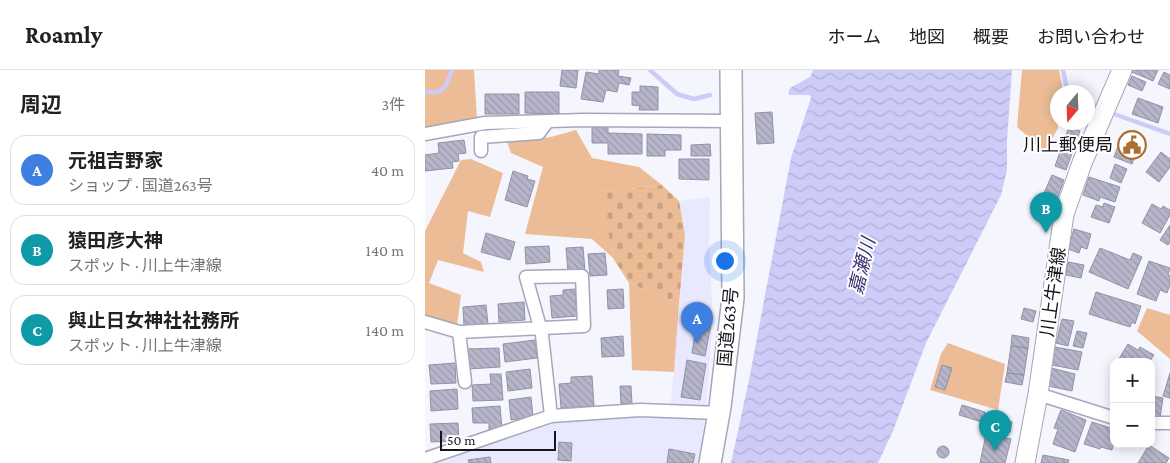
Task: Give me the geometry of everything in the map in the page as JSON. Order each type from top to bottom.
[{"type":"highway","name":"国道263号","points":[[710,463],[719,413],[733,298],[731,70]]},
{"type":"main road","name":"川上牛津線","points":[[1025,463],[1038,394],[1064,214],[1082,163],[1122,70]]},
{"type":"street","points":[[481,151],[481,137],[539,133],[547,121]]},
{"type":"street","points":[[425,134],[485,123],[732,121]]},
{"type":"street","points":[[425,322],[459,332],[540,328],[584,326],[582,276],[525,277],[540,328],[542,335],[551,416]]},
{"type":"street","points":[[459,332],[465,382]]},
{"type":"street","points":[[1038,394],[1110,417]]},
{"type":"street","points":[[425,459],[551,416],[640,410],[719,413]]},
{"type":"street","points":[[1155,423],[1170,423]]},
{"type":"shaded area","points":[[710,197],[709,244],[713,319],[705,419],[698,463],[429,463],[558,420],[635,413],[670,416],[685,235],[679,201]]},
{"type":"green space","points":[[425,70],[474,70],[477,119],[425,128]]},
{"type":"green space","points":[[1022,70],[1059,70],[1062,85],[1050,85],[1050,130],[1057,130],[1045,152],[1017,127]]},
{"type":"green space","points":[[576,130],[592,158],[639,167],[662,185],[602,192],[613,258],[592,239],[525,234],[543,167],[511,153],[507,142],[551,137]]},
{"type":"green space","points":[[471,159],[503,173],[490,217],[468,211],[463,253],[481,262],[484,272],[438,260],[429,283],[461,295],[457,326],[425,317],[425,231],[461,160]]},
{"type":"green space","points":[[662,185],[679,201],[685,235],[679,304],[629,283],[613,258],[601,192]]},
{"type":"green space","points":[[629,283],[679,304],[674,372],[632,370]]},
{"type":"green space","points":[[1147,308],[1170,315],[1170,359],[1137,331]]},
{"type":"green space","points":[[948,343],[1005,364],[998,410],[930,390],[941,354]]},
{"type":"water","name":"嘉瀬川","points":[[813,70],[1012,70],[1007,170],[1001,195],[926,343],[893,431],[878,463],[731,463],[749,380],[791,158],[811,98],[810,95],[788,94],[790,88],[810,77]]},
{"type":"building","points":[[562,70],[578,70],[576,88],[560,86]]},
{"type":"building","points":[[599,70],[619,70],[618,76],[631,78],[629,85],[619,83],[617,92],[606,90],[603,102],[581,99],[586,72],[599,74]]},
{"type":"building","points":[[1133,70],[1158,70],[1153,81],[1132,72]]},
{"type":"building","points":[[1164,72],[1170,75],[1170,89],[1158,84]]},
{"type":"building","points":[[1132,76],[1146,82],[1142,91],[1128,85]]},
{"type":"building","points":[[640,86],[658,87],[658,110],[639,110],[640,106],[632,105],[632,92],[640,92]]},
{"type":"building","points":[[525,92],[559,92],[559,114],[525,113]]},
{"type":"building","points":[[485,94],[519,94],[519,114],[485,114]]},
{"type":"building","points":[[1138,98],[1163,107],[1158,123],[1132,114]]},
{"type":"building","points":[[772,112],[774,143],[757,144],[755,113]]},
{"type":"building","points":[[592,127],[608,128],[608,133],[642,134],[642,154],[608,154],[608,143],[592,143]]},
{"type":"building","points":[[1068,130],[1080,131],[1066,170],[1055,166]]},
{"type":"building","points":[[1123,133],[1141,139],[1132,164],[1114,157]]},
{"type":"building","points":[[647,134],[681,135],[681,150],[665,150],[665,156],[647,156]]},
{"type":"building","points":[[464,140],[466,153],[458,154],[459,161],[452,162],[453,168],[425,171],[425,155],[439,153],[438,143]]},
{"type":"building","points":[[710,144],[711,156],[691,156],[691,145]]},
{"type":"building","points":[[1161,152],[1170,159],[1170,167],[1159,182],[1146,172]]},
{"type":"building","points":[[679,159],[709,159],[709,180],[679,179]]},
{"type":"building","points":[[1115,164],[1127,169],[1121,183],[1110,178]]},
{"type":"building","points":[[513,171],[528,176],[527,179],[535,181],[527,207],[505,200]]},
{"type":"building","points":[[1052,175],[1064,180],[1057,199],[1044,193]]},
{"type":"building","points":[[1089,177],[1120,187],[1115,202],[1100,197],[1099,201],[1083,195]]},
{"type":"building","points":[[1104,203],[1115,207],[1109,223],[1091,217],[1096,205],[1103,207]]},
{"type":"building","points":[[1152,204],[1161,209],[1163,206],[1170,210],[1170,215],[1160,233],[1142,223]]},
{"type":"building","points":[[1170,225],[1170,242],[1168,245],[1160,240]]},
{"type":"building","points":[[1074,229],[1091,234],[1087,249],[1081,247],[1079,253],[1068,249]]},
{"type":"building","points":[[486,233],[515,242],[510,260],[481,252]]},
{"type":"building","points":[[549,246],[550,262],[526,264],[525,247]]},
{"type":"building","points":[[583,247],[585,271],[568,272],[566,248]]},
{"type":"building","points":[[1100,248],[1130,260],[1133,253],[1142,257],[1128,289],[1089,272]]},
{"type":"building","points":[[605,253],[607,275],[590,276],[588,254]]},
{"type":"building","points":[[1149,261],[1170,268],[1168,275],[1170,276],[1170,284],[1167,293],[1160,290],[1156,301],[1137,294]]},
{"type":"building","points":[[1068,262],[1084,265],[1081,278],[1066,275]]},
{"type":"building","points":[[575,289],[577,316],[552,318],[550,296],[563,295],[563,290]]},
{"type":"building","points":[[623,289],[624,308],[608,309],[607,290]]},
{"type":"building","points":[[1096,292],[1141,306],[1135,324],[1132,322],[1130,327],[1089,314]]},
{"type":"building","points":[[524,302],[525,320],[499,322],[498,304]]},
{"type":"building","points":[[486,305],[488,324],[464,325],[463,307]]},
{"type":"building","points":[[1024,308],[1036,311],[1033,322],[1021,319]]},
{"type":"building","points":[[1062,319],[1074,321],[1068,346],[1056,343]]},
{"type":"building","points":[[697,321],[711,324],[705,356],[692,353]]},
{"type":"building","points":[[1077,331],[1087,333],[1083,348],[1073,346]]},
{"type":"building","points":[[1012,335],[1029,338],[1028,348],[1011,346]]},
{"type":"building","points":[[623,336],[624,356],[602,357],[601,338]]},
{"type":"building","points":[[535,340],[537,358],[505,362],[503,344]]},
{"type":"building","points":[[1128,344],[1138,350],[1140,347],[1154,355],[1152,358],[1119,358]]},
{"type":"building","points":[[1011,346],[1028,348],[1024,375],[1007,373]]},
{"type":"building","points":[[1055,347],[1082,352],[1078,370],[1052,365]]},
{"type":"building","points":[[499,348],[500,367],[468,369],[467,349]]},
{"type":"building","points":[[687,360],[706,364],[700,400],[681,397]]},
{"type":"building","points":[[455,363],[456,383],[431,384],[429,365]]},
{"type":"building","points":[[942,365],[952,368],[945,390],[935,387]]},
{"type":"building","points":[[1051,368],[1075,374],[1072,391],[1048,386]]},
{"type":"building","points":[[530,369],[532,388],[508,391],[506,372]]},
{"type":"building","points":[[1007,373],[1024,375],[1022,385],[1005,382]]},
{"type":"building","points":[[1170,373],[1170,398],[1163,396]]},
{"type":"building","points":[[490,374],[501,374],[503,400],[473,401],[472,385],[491,384]]},
{"type":"building","points":[[592,376],[594,406],[561,408],[559,384],[571,383],[571,377]]},
{"type":"building","points":[[620,386],[631,386],[632,404],[621,404]]},
{"type":"building","points":[[457,389],[458,409],[431,411],[430,391]]},
{"type":"building","points":[[531,397],[533,417],[511,420],[509,400]]},
{"type":"building","points":[[1155,397],[1163,398],[1160,418],[1155,417]]},
{"type":"building","points":[[962,405],[985,412],[982,422],[959,415]]},
{"type":"building","points":[[500,406],[502,429],[489,430],[489,423],[473,423],[472,408]]},
{"type":"building","points":[[1061,410],[1086,420],[1075,452],[1053,444],[1058,429],[1054,428]]},
{"type":"building","points":[[1003,420],[1012,422],[1010,432],[1000,429]]},
{"type":"building","points":[[1092,422],[1110,428],[1110,448],[1113,448],[1112,450],[1101,447],[1100,449],[1084,444]]},
{"type":"building","points":[[458,423],[459,441],[431,442],[430,424]]},
{"type":"building","points":[[986,434],[1011,439],[1005,463],[980,463]]},
{"type":"building","points":[[559,442],[572,443],[571,461],[558,460]]},
{"type":"building","points":[[941,446],[945,446],[949,452],[945,458],[941,458],[937,454],[937,450]]},
{"type":"building","points":[[1147,448],[1154,448],[1169,458],[1166,463],[1138,463]]},
{"type":"building","points":[[669,449],[695,454],[693,463],[667,463]]},
{"type":"building","points":[[1043,455],[1069,460],[1068,463],[1041,463]]},
{"type":"building","points":[[490,457],[491,463],[469,463],[468,460]]},
{"type":"waterway","points":[[425,92],[438,92],[446,86],[452,70]]},
{"type":"waterway","points":[[650,70],[677,94],[694,99],[710,95]]},
{"type":"waterway","points":[[1063,70],[1066,85]]},
{"type":"waterway","points":[[1114,114],[1170,134]]},
{"type":"place","name":"川上郵便局","points":[[1132,145]]},
{"type":"place","name":"猿田彦大神","points":[[1046,233]]},
{"type":"place","name":"元祖吉野家","points":[[697,343]]},
{"type":"place","name":"與止日女神社社務所","points":[[995,451]]}]
